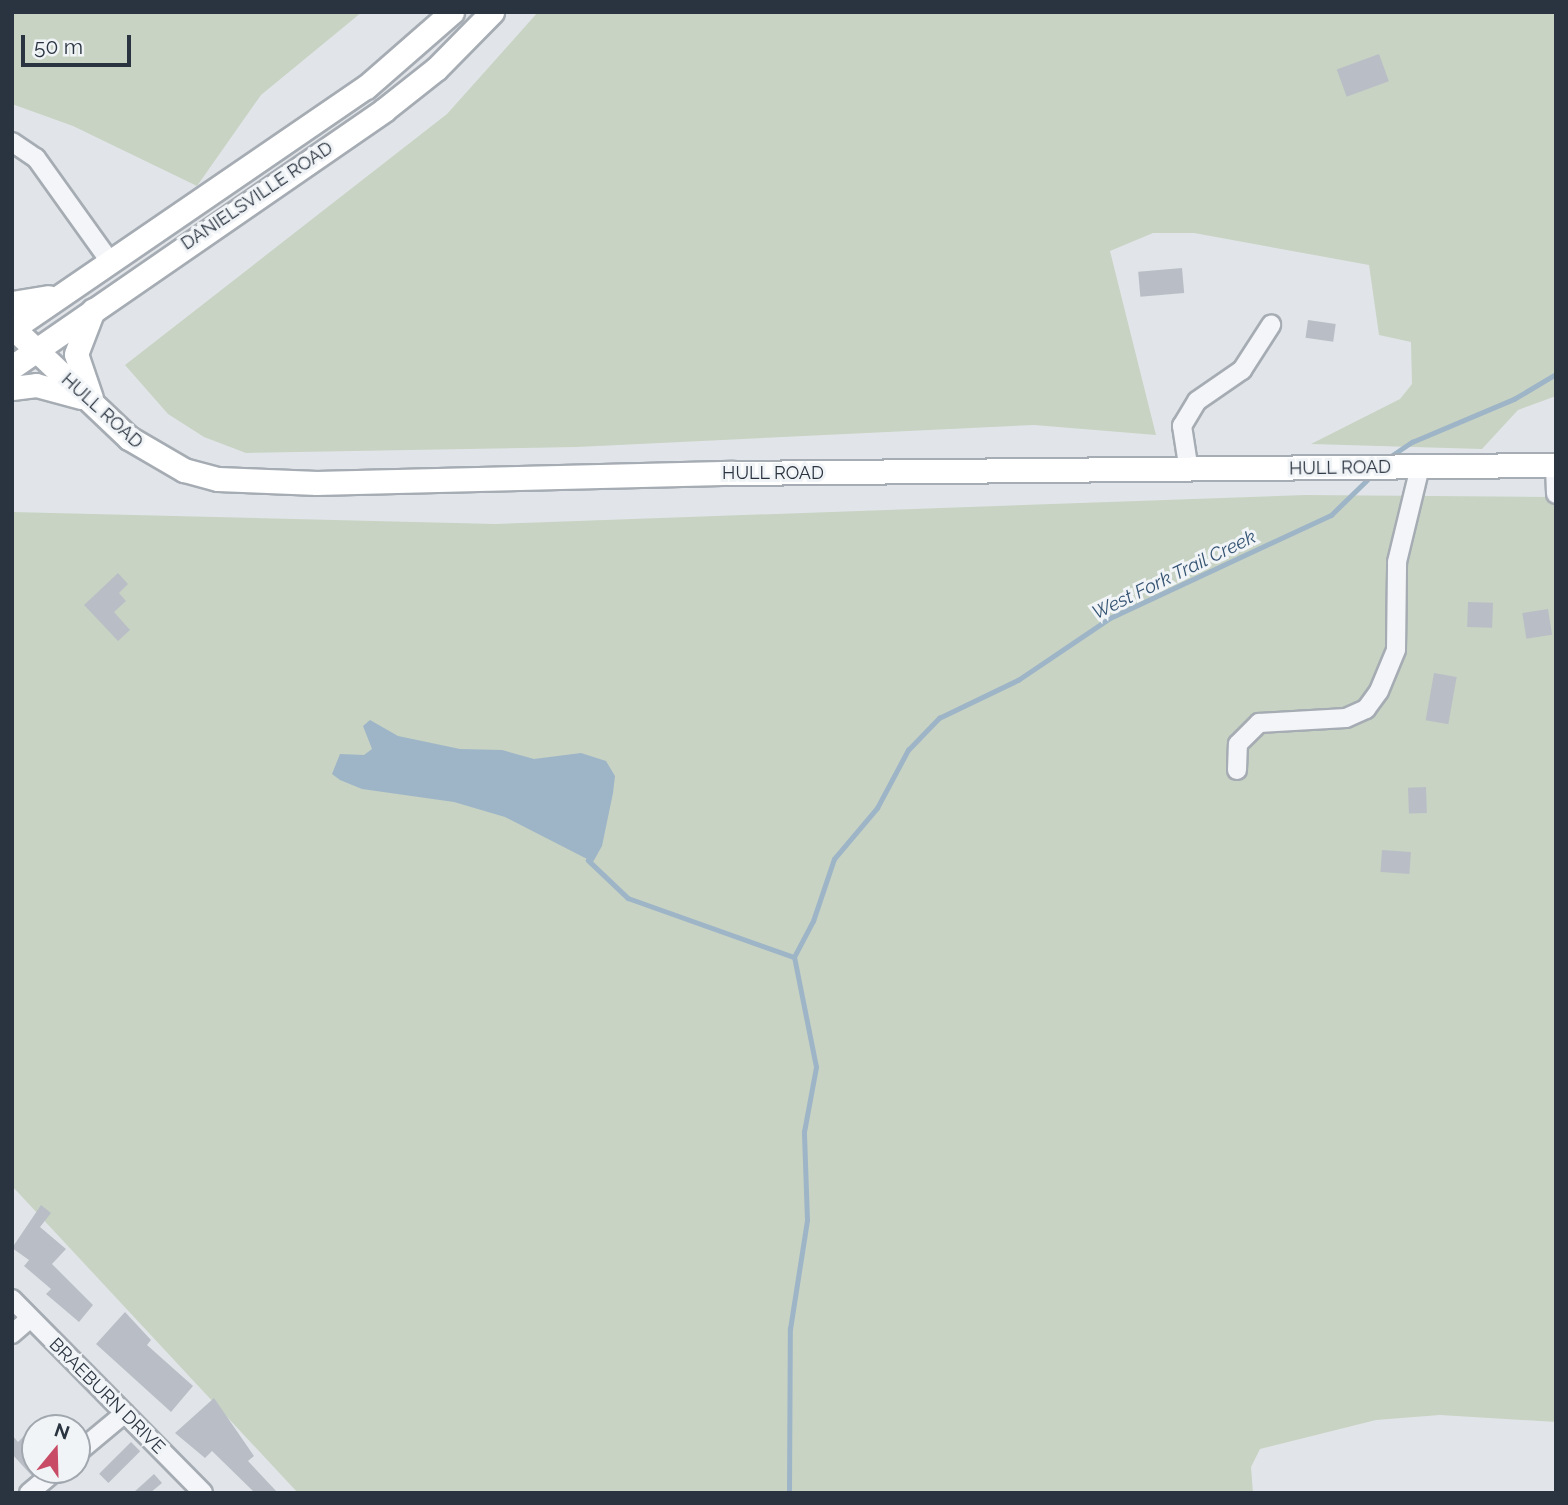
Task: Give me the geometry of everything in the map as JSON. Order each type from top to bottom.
[{"type":"main road","name":"DANIELSVILLE ROAD","points":[[13,328],[366,87],[452,12]]},
{"type":"main road","name":"DANIELSVILLE ROAD","points":[[12,367],[96,305],[392,104],[492,12]]},
{"type":"main road","points":[[12,303],[59,295]]},
{"type":"main road","points":[[90,402],[76,354],[81,332],[96,305]]},
{"type":"main road","name":"HULL ROAD","points":[[13,328],[90,402],[156,457],[218,479],[317,483],[732,473],[1189,471],[1555,465]]},
{"type":"main road","points":[[12,388],[36,385],[90,402]]},
{"type":"street","points":[[12,142],[36,158],[109,260]]},
{"type":"street","points":[[1189,471],[1182,426],[1196,401],[1242,370],[1271,325]]},
{"type":"street","points":[[1555,465],[1556,494]]},
{"type":"street","points":[[1237,770],[1238,744],[1259,723],[1346,718],[1366,709],[1379,691],[1396,650],[1397,562],[1420,467]]},
{"type":"street","name":"BRAEBURN DRIVE","points":[[12,1299],[203,1493]]},
{"type":"street","points":[[12,1334],[29,1319]]},
{"type":"street","points":[[91,1441],[125,1413]]},
{"type":"green space","points":[[12,12],[362,12],[261,95],[197,186],[73,126],[12,104]]},
{"type":"green space","points":[[538,12],[1556,12],[1556,396],[1518,410],[1482,449],[1311,444],[1400,399],[1412,384],[1411,342],[1379,335],[1369,265],[1194,233],[1153,233],[1110,251],[1156,435],[1034,425],[577,447],[246,453],[204,437],[168,414],[125,365],[447,114]]},
{"type":"green space","points":[[1305,495],[1556,497],[1556,1422],[1440,1415],[1376,1420],[1260,1449],[1251,1467],[1253,1493],[298,1493],[12,1186],[12,512],[495,524]]},
{"type":"water","points":[[370,720],[398,736],[460,749],[502,750],[534,759],[581,753],[606,761],[615,776],[613,793],[602,846],[593,862],[505,817],[454,802],[362,789],[340,780],[332,774],[340,754],[364,755],[372,749],[363,726]]},
{"type":"building","points":[[1379,54],[1389,81],[1347,97],[1337,69]]},
{"type":"building","points":[[1182,268],[1184,293],[1140,297],[1138,272]]},
{"type":"building","points":[[1308,320],[1336,324],[1333,342],[1305,338]]},
{"type":"building","points":[[118,573],[128,584],[119,593],[126,601],[114,612],[130,630],[118,641],[84,605]]},
{"type":"building","points":[[1468,602],[1493,603],[1492,628],[1467,627]]},
{"type":"building","points":[[1548,609],[1552,635],[1526,639],[1522,613]]},
{"type":"building","points":[[1434,673],[1457,677],[1448,724],[1426,720]]},
{"type":"building","points":[[1426,787],[1427,813],[1409,814],[1408,788]]},
{"type":"building","points":[[1382,850],[1411,852],[1409,874],[1380,872]]},
{"type":"building","points":[[41,1205],[51,1213],[40,1227],[66,1249],[52,1264],[93,1305],[79,1322],[46,1294],[51,1289],[24,1266],[29,1260],[12,1248]]},
{"type":"building","points":[[125,1312],[151,1340],[147,1345],[193,1386],[171,1412],[96,1344]]},
{"type":"building","points":[[214,1398],[254,1456],[248,1461],[278,1493],[255,1493],[212,1451],[205,1458],[175,1433]]},
{"type":"building","points":[[12,1435],[18,1442],[21,1439],[21,1464],[12,1454]]},
{"type":"building","points":[[131,1442],[140,1451],[108,1483],[99,1474]]},
{"type":"building","points":[[154,1474],[162,1483],[150,1493],[133,1493]]},
{"type":"waterway","name":"West Fork Trail Creek","points":[[1388,458],[1412,442],[1514,399],[1556,374]]},
{"type":"waterway","name":"West Fork Trail Creek","points":[[789,1493],[790,1329],[807,1220],[804,1132],[816,1067],[794,957],[813,921],[834,859],[877,808],[908,750],[939,718],[1018,680],[1110,618],[1331,515],[1367,480]]},
{"type":"waterway","points":[[588,860],[628,898],[794,957]]}]
